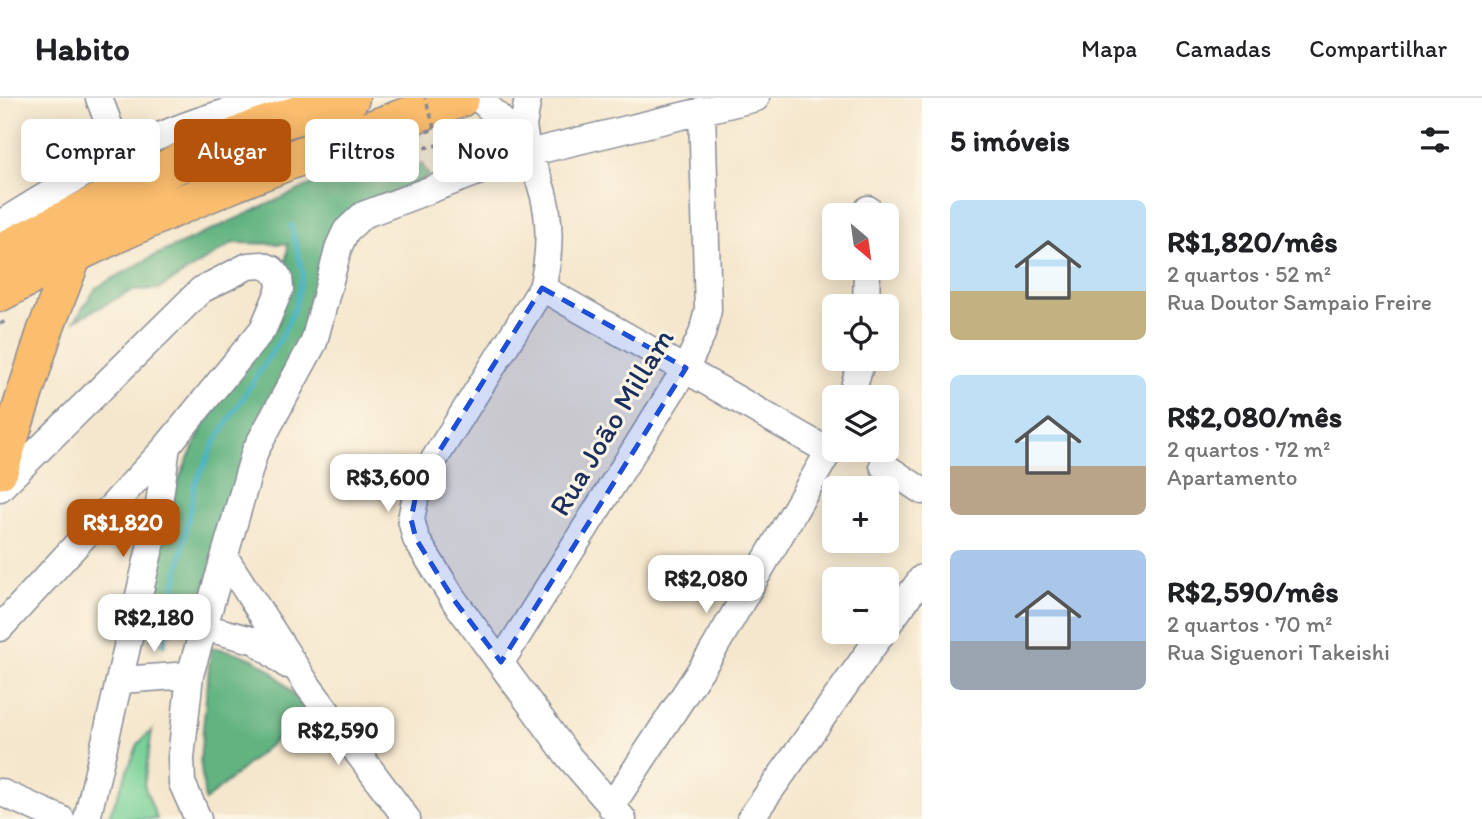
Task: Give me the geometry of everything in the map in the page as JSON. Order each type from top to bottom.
[{"type":"highway","points":[[5,276],[74,256],[204,193],[307,151],[460,98]]},
{"type":"highway","points":[[5,276],[206,151],[255,129],[348,99]]},
{"type":"main road","points":[[0,471],[45,331],[74,256]]},
{"type":"main road","points":[[5,276],[37,308],[45,331]]},
{"type":"street","points":[[99,98],[107,119]]},
{"type":"street","points":[[478,98],[502,119]]},
{"type":"street","points":[[524,119],[528,98]]},
{"type":"street","points":[[533,152],[756,98]]},
{"type":"street","points":[[160,137],[233,104],[348,99]]},
{"type":"street","name":"Rua João Millam","points":[[501,662],[686,368],[702,334],[708,310],[702,110]]},
{"type":"street","points":[[533,166],[544,195],[550,229],[550,257],[542,288],[433,459],[412,503],[416,539],[454,600],[569,757],[617,813],[823,462]]},
{"type":"street","points":[[0,223],[74,182]]},
{"type":"street","points":[[198,819],[182,783],[181,758],[190,675],[226,559],[255,451],[314,342],[339,246],[346,231],[363,215],[446,182]]},
{"type":"street","points":[[0,488],[201,290],[248,267],[262,265],[272,269],[279,278],[280,289],[264,329],[167,446],[0,628]]},
{"type":"street","points":[[542,288],[670,363],[686,368],[822,442]]},
{"type":"street","points":[[87,819],[121,680],[156,517],[167,446]]},
{"type":"street","points":[[883,465],[922,491]]},
{"type":"street","points":[[226,559],[308,686],[407,819]]},
{"type":"street","points":[[899,610],[922,578]]},
{"type":"street","points":[[203,627],[256,641],[281,659],[308,686]]},
{"type":"street","points":[[750,819],[874,644]]},
{"type":"street","points":[[121,680],[190,675]]},
{"type":"street","points":[[0,792],[61,819]]},
{"type":"path","points":[[419,134],[435,129],[425,98]]},
{"type":"highlighted area","points":[[542,288],[686,368],[501,662],[454,600],[416,539],[411,519],[418,485]]},
{"type":"green space","points":[[419,164],[422,164],[429,176],[419,181]]},
{"type":"green space","points":[[317,182],[417,182],[333,225],[313,307],[261,420],[193,627],[150,638],[181,600],[154,584],[153,562],[177,483],[205,422],[279,322],[288,244],[233,243],[159,289],[133,290],[75,320],[96,288],[152,257]]},
{"type":"green space","points":[[211,647],[244,655],[267,667],[308,712],[205,801],[200,759]]},
{"type":"green space","points":[[152,730],[144,785],[157,819],[108,819],[138,744]]},
{"type":"waterway","points":[[164,645],[195,484],[215,442],[282,336],[295,307],[303,274],[291,225]]}]
